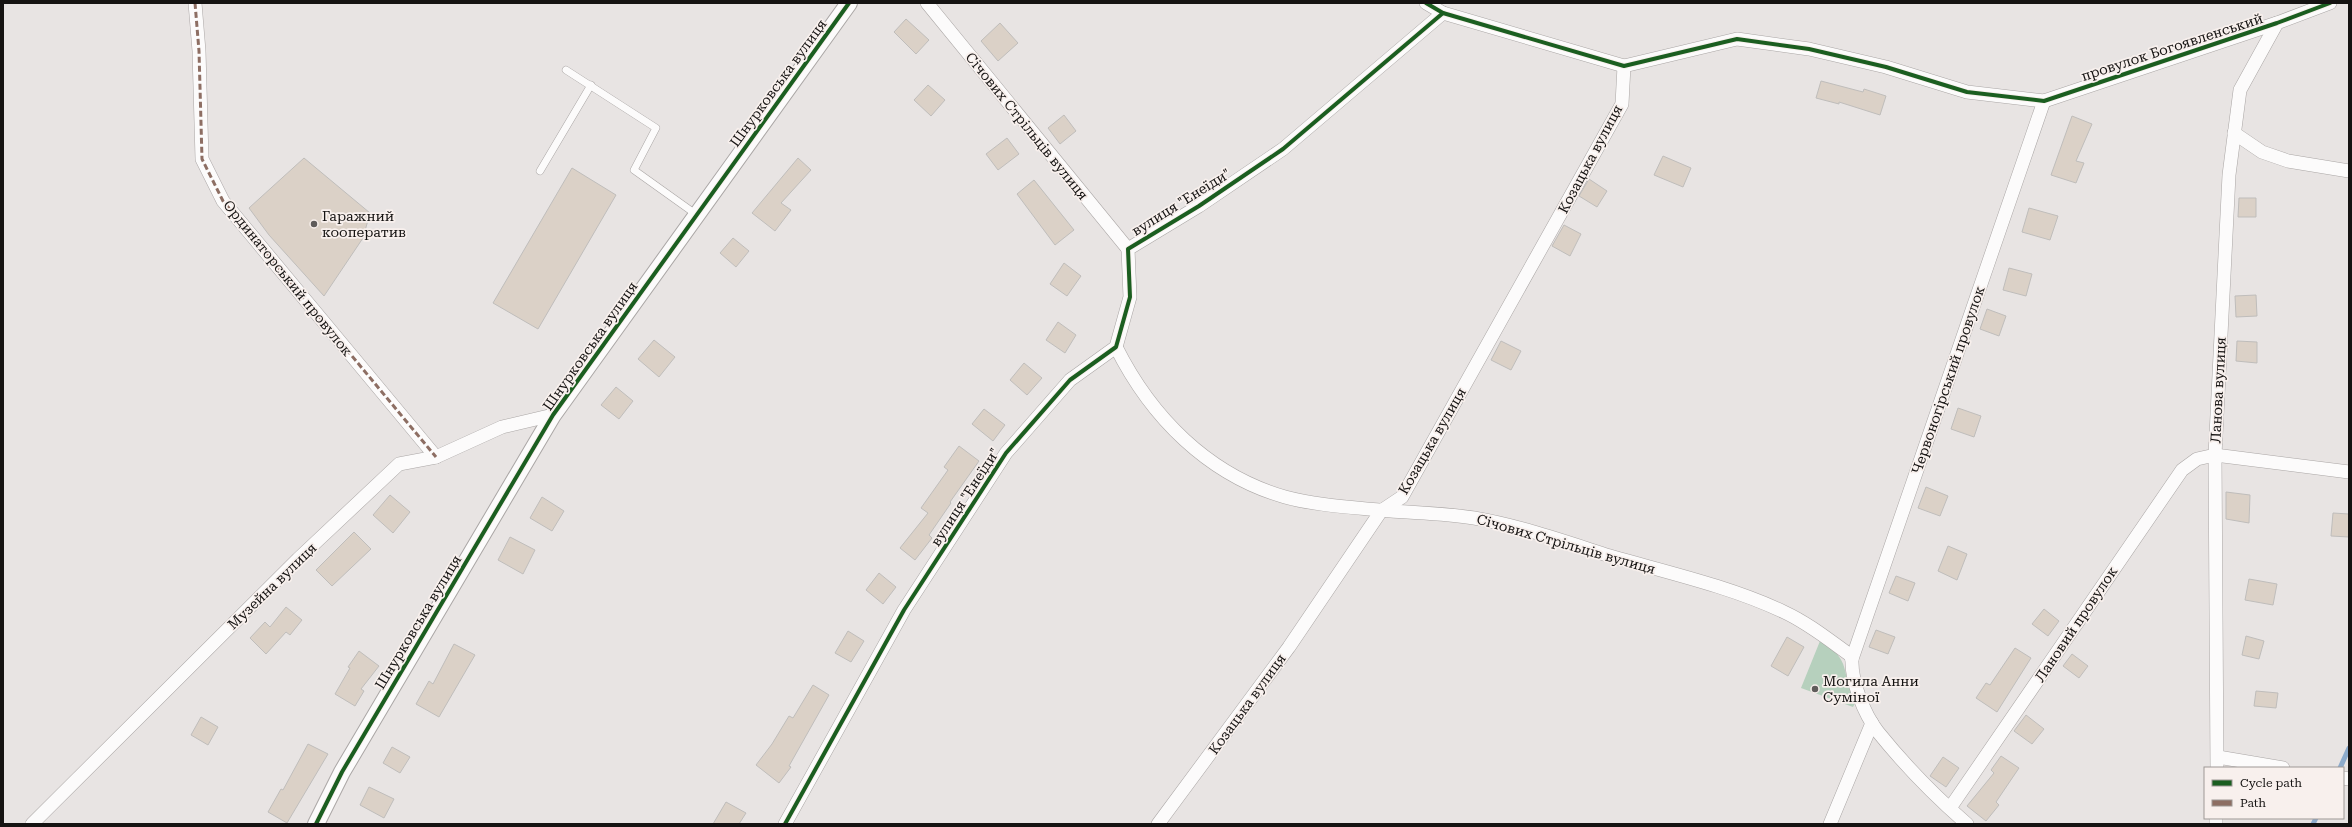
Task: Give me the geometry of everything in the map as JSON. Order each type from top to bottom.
[{"type":"street","name":"Ординаторський провулок","points":[[195,3],[199,51],[202,159],[223,201],[436,457]]},
{"type":"street","name":"Шнурковська вулиця","points":[[316,824],[342,772],[553,415],[849,3]]},
{"type":"street","name":"Січових Стрільців вулиця","points":[[927,3],[1128,249]]},
{"type":"street","points":[[1426,3],[1443,13],[1624,66],[1737,39],[1809,49],[1879,65],[1967,92],[2044,101]]},
{"type":"street","name":"провулок Богоявленський","points":[[2044,101],[2277,24],[2330,3]]},
{"type":"street","name":"вулиця \"Енеїди\"","points":[[785,824],[904,610],[1006,453],[1070,380],[1116,347],[1130,297],[1128,249],[1199,206],[1283,149],[1443,13]]},
{"type":"street","name":"Ланова вулиця","points":[[2218,762],[2215,455],[2229,175],[2240,90],[2277,24]]},
{"type":"street","name":"Козацька вулиця","points":[[1158,824],[1289,647],[1381,511],[1402,497],[1622,104],[1624,66]]},
{"type":"street","name":"Червоногірський провулок","points":[[1852,658],[2044,101]]},
{"type":"street","points":[[2234,133],[2262,152],[2288,161],[2349,171]]},
{"type":"street","name":"Січових Стрільців вулиця","points":[[1116,347],[1129,374],[1145,397],[1173,431],[1203,458],[1242,480],[1285,497],[1381,511],[1474,518],[1519,528],[1728,591],[1789,614],[1850,655],[1852,658]]},
{"type":"street","name":"Музейна вулиця","points":[[32,824],[298,559],[399,464],[436,457],[502,426],[553,415]]},
{"type":"street","points":[[2215,455],[2349,472]]},
{"type":"street","name":"Лановий провулок","points":[[1950,808],[2182,470],[2197,459],[2215,455]]},
{"type":"street","points":[[1852,658],[1852,667],[1858,691],[1872,723],[1878,732],[1967,824]]},
{"type":"street","points":[[1830,824],[1872,723]]},
{"type":"street","points":[[2218,762],[2272,767]]},
{"type":"lane","points":[[566,70],[656,128],[634,170],[697,215]]},
{"type":"lane","points":[[540,171],[591,86]]},
{"type":"green space","points":[[1820,641],[1831,648],[1842,661],[1851,691],[1856,701],[1853,707],[1801,688]]},
{"type":"building","points":[[906,19],[929,40],[916,54],[894,32]]},
{"type":"building","points":[[1000,23],[1018,43],[998,61],[981,41]]},
{"type":"building","points":[[1821,81],[1863,92],[1864,89],[1886,96],[1880,115],[1839,102],[1839,104],[1816,98]]},
{"type":"building","points":[[928,85],[945,100],[931,116],[914,100]]},
{"type":"building","points":[[1064,115],[1076,131],[1060,144],[1048,128]]},
{"type":"building","points":[[2072,116],[2092,124],[2076,161],[2084,163],[2076,183],[2051,175]]},
{"type":"building","points":[[1007,138],[1019,154],[998,170],[986,154]]},
{"type":"building","points":[[1663,156],[1691,168],[1683,187],[1654,175]]},
{"type":"building","name":"Гаражний кооператив","points":[[304,158],[370,213],[363,238],[324,296],[269,235],[249,208]]},
{"type":"building","points":[[798,158],[811,170],[781,203],[791,210],[775,231],[752,213]]},
{"type":"building","points":[[572,168],[616,195],[538,329],[493,303]]},
{"type":"building","points":[[1589,179],[1607,191],[1597,207],[1579,196]]},
{"type":"building","points":[[1034,180],[1074,230],[1055,245],[1017,194]]},
{"type":"building","points":[[2239,198],[2256,198],[2256,217],[2238,217]]},
{"type":"building","points":[[2029,208],[2058,216],[2050,240],[2022,232]]},
{"type":"building","points":[[1564,225],[1581,234],[1570,256],[1552,246]]},
{"type":"building","points":[[733,238],[749,251],[736,267],[720,253]]},
{"type":"building","points":[[1064,263],[1081,276],[1067,296],[1050,284]]},
{"type":"building","points":[[2009,268],[2032,274],[2026,296],[2003,290]]},
{"type":"building","points":[[2256,295],[2257,316],[2236,317],[2235,296]]},
{"type":"building","points":[[1987,309],[2006,316],[1999,336],[1980,329]]},
{"type":"building","points":[[1058,322],[1076,335],[1065,353],[1046,340]]},
{"type":"building","points":[[654,340],[675,357],[659,377],[638,359]]},
{"type":"building","points":[[1501,341],[1521,351],[1511,370],[1491,360]]},
{"type":"building","points":[[2237,341],[2257,342],[2257,363],[2236,361]]},
{"type":"building","points":[[1024,363],[1042,378],[1027,395],[1010,380]]},
{"type":"building","points":[[616,387],[633,401],[619,419],[601,405]]},
{"type":"building","points":[[1958,408],[1981,416],[1974,437],[1951,429]]},
{"type":"building","points":[[984,409],[1005,425],[993,441],[972,424]]},
{"type":"building","points":[[959,446],[979,461],[929,535],[932,538],[915,560],[900,548],[928,513],[921,508],[948,470],[944,467]]},
{"type":"building","points":[[1926,487],[1948,496],[1940,516],[1918,508]]},
{"type":"building","points":[[2226,492],[2250,495],[2249,523],[2226,519]]},
{"type":"building","points":[[390,495],[410,512],[393,533],[373,515]]},
{"type":"building","points":[[542,497],[564,511],[552,531],[530,518]]},
{"type":"building","points":[[2333,513],[2349,514],[2349,537],[2331,536]]},
{"type":"building","points":[[354,532],[371,549],[332,586],[316,570]]},
{"type":"building","points":[[510,537],[535,550],[523,574],[498,560]]},
{"type":"building","points":[[1948,546],[1967,554],[1957,580],[1938,571]]},
{"type":"building","points":[[879,573],[896,587],[883,604],[866,590]]},
{"type":"building","points":[[1896,576],[1915,583],[1908,601],[1889,593]]},
{"type":"building","points":[[2249,579],[2277,584],[2273,605],[2245,600]]},
{"type":"building","points":[[286,607],[302,620],[290,635],[286,632],[266,654],[250,638],[265,622],[270,627]]},
{"type":"building","points":[[2044,609],[2059,621],[2048,636],[2032,624]]},
{"type":"building","points":[[1876,630],[1895,637],[1888,654],[1869,647]]},
{"type":"building","points":[[848,631],[864,641],[851,662],[835,653]]},
{"type":"building","points":[[2246,636],[2264,641],[2259,659],[2242,655]]},
{"type":"building","points":[[1787,637],[1804,647],[1788,676],[1771,666]]},
{"type":"building","points":[[454,644],[475,655],[439,717],[416,704],[429,681],[433,684]]},
{"type":"building","points":[[2015,648],[2031,658],[1997,712],[1976,698],[1986,683],[1990,685]]},
{"type":"building","points":[[359,651],[379,666],[361,689],[364,691],[355,706],[335,694],[350,668],[348,667]]},
{"type":"building","points":[[2072,654],[2088,666],[2079,678],[2063,666]]},
{"type":"building","points":[[813,685],[829,695],[789,766],[791,767],[779,783],[756,765],[772,744],[789,716],[793,718]]},
{"type":"building","points":[[2256,691],[2278,693],[2276,708],[2254,706]]},
{"type":"building","points":[[2026,715],[2044,729],[2032,744],[2014,731]]},
{"type":"building","points":[[201,717],[218,727],[208,745],[191,735]]},
{"type":"building","points":[[308,744],[328,754],[287,823],[268,812],[281,789],[283,790]]},
{"type":"building","points":[[392,747],[410,757],[400,773],[383,763]]},
{"type":"building","points":[[2001,756],[2019,768],[1996,802],[1999,805],[1986,821],[1967,806],[1994,773],[1991,770]]},
{"type":"building","points":[[1943,757],[1959,768],[1946,787],[1930,776]]},
{"type":"building","points":[[369,787],[394,799],[384,818],[360,805]]},
{"type":"building","points":[[726,802],[746,813],[739,824],[713,824]]},
{"type":"waterway","points":[[2340,767],[2349,748]]},
{"type":"waterway","points":[[2313,824],[2316,819]]},
{"type":"marked path","points":[[195,3],[199,51],[202,159],[223,201],[436,457]]},
{"type":"cycle path","points":[[316,824],[342,772],[553,415],[849,3]]},
{"type":"cycle path","points":[[1426,3],[1443,13],[1624,66],[1737,39],[1809,49],[1886,67],[1967,92],[2044,101],[2277,23],[2330,3]]},
{"type":"cycle path","points":[[785,824],[904,610],[1006,453],[1070,380],[1116,347],[1130,297],[1128,249],[1199,206],[1283,149],[1443,13]]},
{"type":"place","name":"Гаражний кооператив","points":[[314,224]]},
{"type":"place","name":"Могила Анни Суміної","points":[[1815,689]]}]
